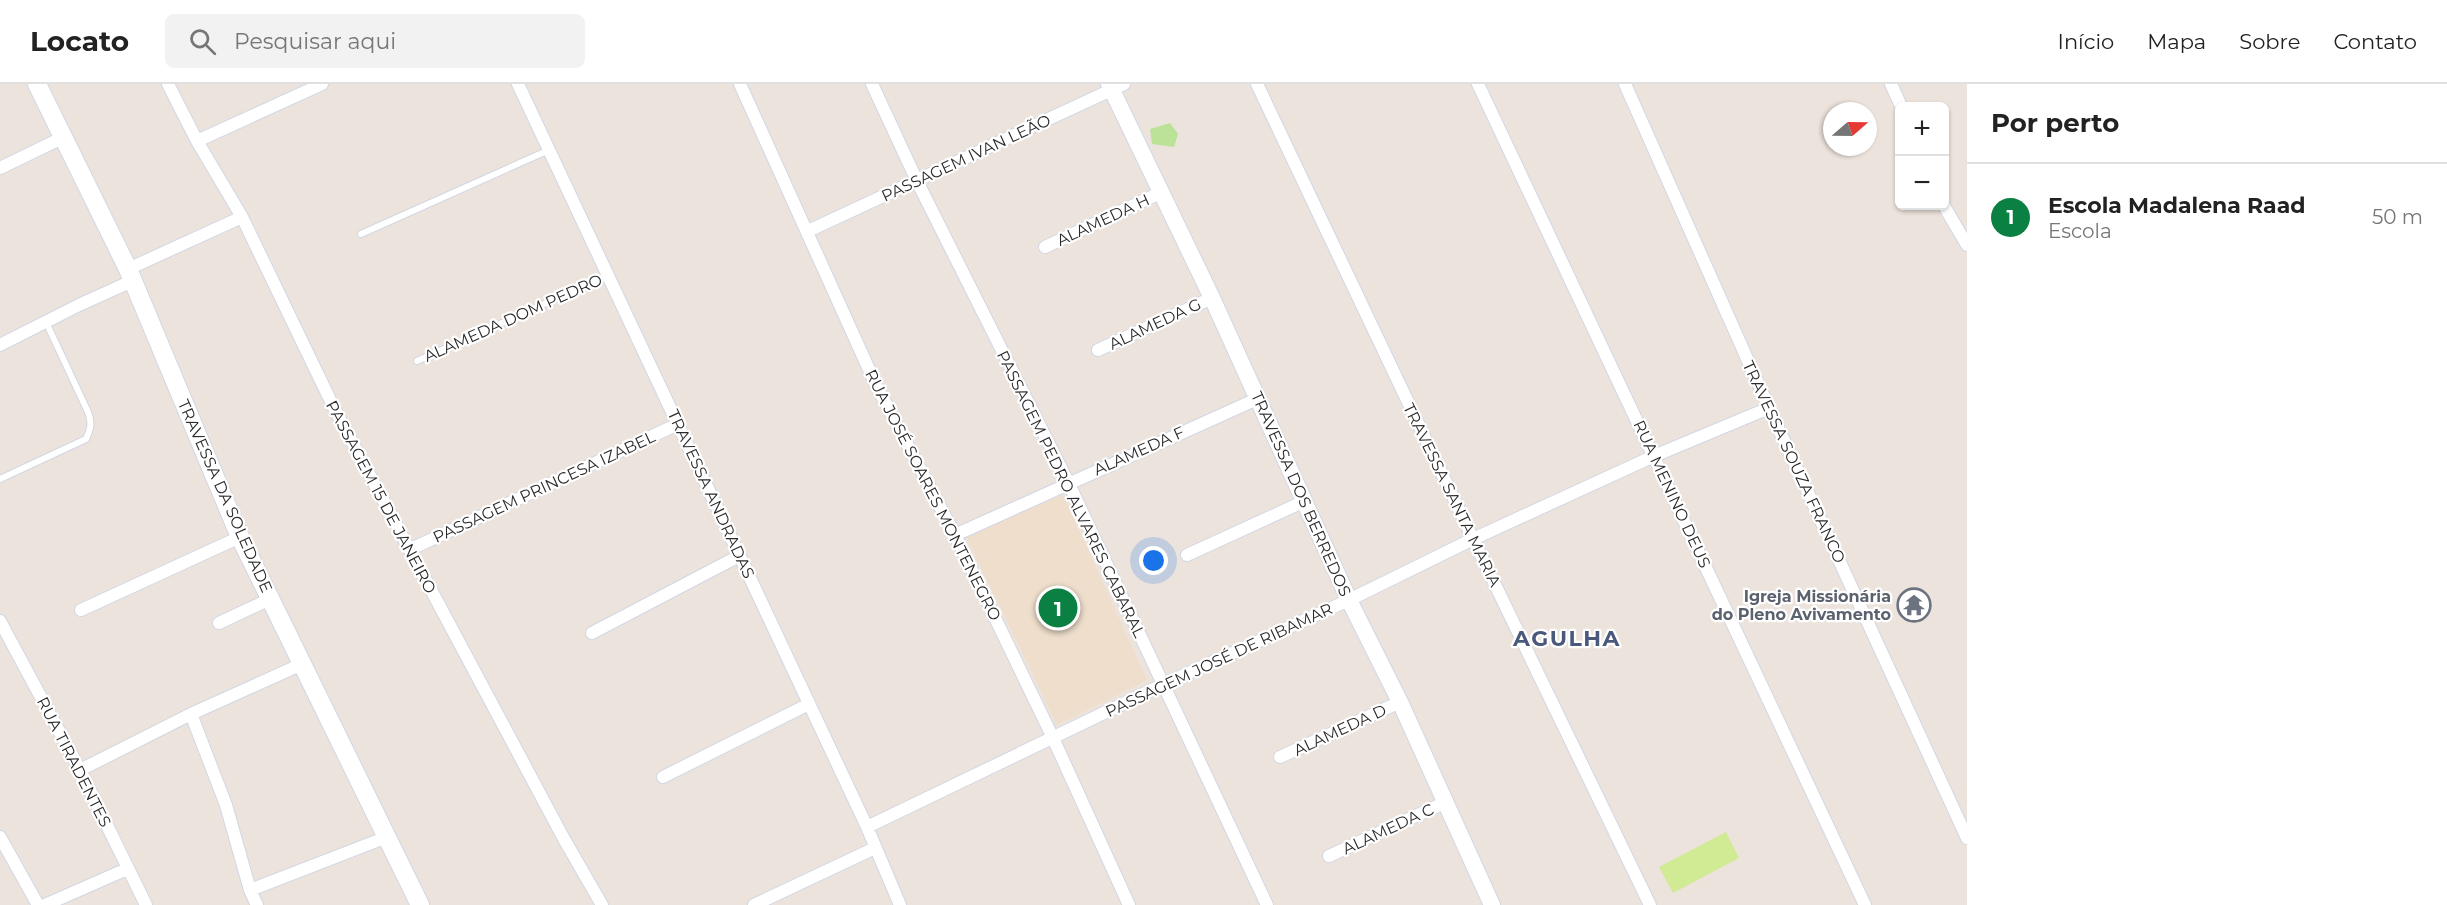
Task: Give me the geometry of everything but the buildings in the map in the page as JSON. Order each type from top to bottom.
[{"type":"main road","name":"TRAVESSA DA SOLEDADE","points":[[37,84],[130,275],[240,537],[420,905]]},
{"type":"street","name":"PASSAGEM 15 DE JANEIRO","points":[[168,84],[197,141],[242,217],[335,410],[411,549],[449,626],[564,839],[603,905]]},
{"type":"street","points":[[197,141],[322,84]]},
{"type":"street","name":"TRAVESSA ANDRADAS","points":[[519,84],[867,827],[900,905]]},
{"type":"street","name":"RUA JOSÉ SOARES MONTENEGRO","points":[[740,84],[876,385],[955,535],[1053,738],[1129,905]]},
{"type":"street","name":"PASSAGEM PEDRO ALVARES CABARAL","points":[[873,84],[917,181],[1068,482],[1267,905]]},
{"type":"street","name":"TRAVESSA SANTA MARIA","points":[[1257,84],[1650,905]]},
{"type":"street","name":"RUA MENINO DEUS","points":[[1478,84],[1865,905]]},
{"type":"street","name":"TRAVESSA SOUZA FRANCO","points":[[1624,84],[1769,408],[1967,838]]},
{"type":"street","points":[[1891,84],[1899,102]]},
{"type":"street","name":"PASSAGEM IVAN LEÃO","points":[[808,231],[1115,86]]},
{"type":"street","name":"TRAVESSA DOS BERREDOS","points":[[1115,86],[1349,600],[1400,702],[1492,905]]},
{"type":"street","points":[[0,168],[64,137]]},
{"type":"street","name":"ALAMEDA H","points":[[1045,247],[1162,192]]},
{"type":"street","points":[[1946,210],[1967,244]]},
{"type":"street","points":[[0,345],[242,217]]},
{"type":"street","name":"ALAMEDA G","points":[[1098,350],[1212,298]]},
{"type":"street","name":"ALAMEDA F","points":[[955,535],[1068,482],[1257,399]]},
{"type":"street","name":"PASSAGEM JOSÉ DE RIBAMAR","points":[[867,827],[1162,685],[1349,600],[1473,539],[1654,456],[1769,408]]},
{"type":"street","name":"PASSAGEM PRINCESA IZABEL","points":[[411,549],[678,424]]},
{"type":"street","points":[[1187,555],[1305,501]]},
{"type":"street","points":[[81,610],[240,537]]},
{"type":"street","points":[[592,633],[739,556]]},
{"type":"street","points":[[219,623],[270,599]]},
{"type":"street","name":"RUA TIRADENTES","points":[[0,621],[80,770],[146,905]]},
{"type":"street","points":[[80,770],[191,714],[302,664]]},
{"type":"street","name":"ALAMEDA D","points":[[1280,757],[1400,702]]},
{"type":"street","points":[[663,777],[809,704]]},
{"type":"street","points":[[191,714],[226,805],[256,905]]},
{"type":"street","name":"ALAMEDA C","points":[[1329,856],[1446,802]]},
{"type":"street","points":[[0,837],[38,905]]},
{"type":"street","points":[[250,890],[387,837]]},
{"type":"street","points":[[754,905],[875,848]]},
{"type":"street","points":[[45,905],[128,869]]},
{"type":"lane","points":[[360,234],[549,150]]},
{"type":"lane","name":"ALAMEDA DOM PEDRO","points":[[417,361],[610,275]]},
{"type":"lane","points":[[0,479],[86,438],[91,430],[92,422],[88,412],[46,322]]},
{"type":"shaded area","points":[[1063,495],[1147,680],[1057,725],[966,536]]},
{"type":"green space","points":[[1170,123],[1178,134],[1174,147],[1152,144],[1150,129]]},
{"type":"green space","points":[[1726,832],[1739,858],[1673,893],[1659,867]]},
{"type":"place","name":"Igreja Missionária do Pleno Avivamento","points":[[1914,605]]},
{"type":"place","name":"Escola Madalena Raad","points":[[1058,608]]},
{"type":"district","name":"AGULHA","points":[[1567,638]]}]
